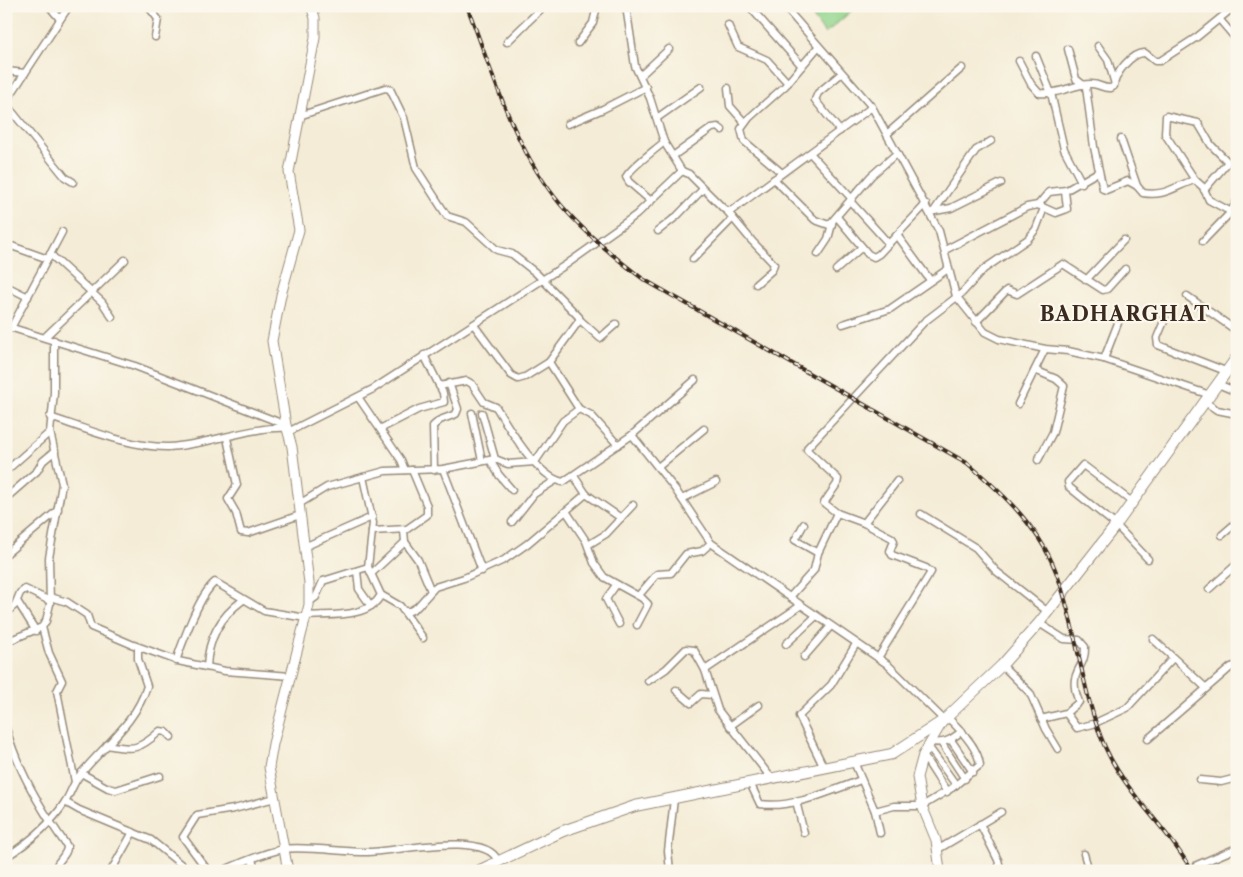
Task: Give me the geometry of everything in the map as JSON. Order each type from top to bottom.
[{"type":"main road","points":[[478,871],[563,831],[635,806],[892,754],[946,718],[1002,665],[1039,624],[1116,525],[1208,398],[1237,347]]},
{"type":"main road","points":[[1221,377],[1228,372],[1237,357]]},
{"type":"street","points":[[49,6],[60,19]]},
{"type":"street","points":[[69,6],[6,103],[65,178],[73,182]]},
{"type":"street","points":[[148,6],[158,19],[156,37]]},
{"type":"street","points":[[288,871],[270,767],[273,744],[309,602],[292,447],[272,341],[281,295],[299,230],[289,172],[315,38],[315,18],[311,6]]},
{"type":"street","points":[[507,42],[544,6]]},
{"type":"street","points":[[578,42],[594,20],[597,6]]},
{"type":"street","points":[[626,6],[633,59],[646,87],[664,142],[672,156],[682,170],[686,171],[728,211],[774,264],[773,268],[756,284]]},
{"type":"street","points":[[749,6],[802,66]]},
{"type":"street","points":[[784,6],[872,107],[932,212],[945,250],[948,269],[956,296],[976,322],[993,336],[1045,349],[1068,351],[1104,359],[1208,398],[1217,410],[1237,414]]},
{"type":"street","points":[[1019,61],[1039,93],[1051,93],[1092,84],[1108,89],[1114,86],[1117,74],[1137,54],[1146,53],[1155,61],[1160,61],[1220,20],[1235,6]]},
{"type":"street","points":[[1220,20],[1237,40]]},
{"type":"street","points":[[728,25],[738,48],[767,60],[788,83]]},
{"type":"street","points":[[1098,46],[1108,60],[1114,81]]},
{"type":"street","points":[[782,173],[744,141],[741,133],[745,123],[788,83],[818,47]]},
{"type":"street","points":[[640,76],[669,49]]},
{"type":"street","points":[[1068,50],[1076,79],[1085,86],[1102,188],[1105,190],[1126,181],[1136,186],[1143,193],[1151,194],[1174,190],[1195,180]]},
{"type":"street","points":[[1036,56],[1051,93],[1064,149],[1082,183]]},
{"type":"street","points":[[887,134],[962,68]]},
{"type":"street","points":[[6,70],[24,73]]},
{"type":"street","points":[[840,131],[815,100],[818,93],[842,73]]},
{"type":"street","points":[[568,124],[603,110],[646,87]]},
{"type":"street","points":[[657,118],[702,87]]},
{"type":"street","points":[[299,116],[385,88],[390,89],[404,118],[416,168],[447,216],[466,222],[497,250],[512,254],[543,280],[579,319],[600,338],[616,324]]},
{"type":"street","points":[[728,88],[730,106],[745,123]]},
{"type":"street","points":[[728,211],[872,107]]},
{"type":"street","points":[[1204,190],[1228,162],[1212,148],[1198,123],[1166,116],[1165,134],[1209,200],[1234,213]]},
{"type":"street","points":[[672,156],[712,128],[718,127],[722,130]]},
{"type":"street","points":[[1121,139],[1136,186]]},
{"type":"street","points":[[932,212],[976,150],[991,141]]},
{"type":"street","points":[[651,201],[629,182],[626,176],[635,165],[643,162],[664,142]]},
{"type":"street","points":[[810,153],[889,244]]},
{"type":"street","points":[[818,254],[828,239],[832,224],[871,176],[897,153]]},
{"type":"street","points":[[50,417],[154,447],[171,447],[273,428],[287,428],[358,397],[543,280],[615,231],[651,201],[682,170]]},
{"type":"street","points":[[878,658],[931,571],[894,556],[890,551],[893,540],[824,503],[837,484],[838,479],[807,448],[924,322],[962,293],[984,269],[1032,236],[1041,206],[1049,192],[1066,190],[1082,183],[1098,172]]},
{"type":"street","points":[[774,179],[815,220],[824,224],[832,224]]},
{"type":"street","points":[[932,212],[944,207],[952,208],[1000,183]]},
{"type":"street","points":[[658,231],[677,216],[703,189]]},
{"type":"street","points":[[945,250],[1027,207],[1041,206],[1056,213],[1066,211],[1066,190]]},
{"type":"street","points":[[1203,241],[1234,213],[1237,200]]},
{"type":"street","points":[[837,218],[862,247],[874,257],[897,236],[926,204]]},
{"type":"street","points":[[693,259],[733,218]]},
{"type":"street","points":[[62,232],[28,297],[9,327],[134,366],[287,428]]},
{"type":"street","points":[[897,236],[930,280]]},
{"type":"street","points":[[1086,280],[1124,240]]},
{"type":"street","points":[[6,244],[49,257],[102,302],[112,317]]},
{"type":"street","points":[[836,270],[862,247]]},
{"type":"street","points":[[45,338],[90,292],[125,260]]},
{"type":"street","points":[[976,322],[1006,290],[1017,294],[1063,264],[1086,280],[1105,289],[1125,268]]},
{"type":"street","points":[[843,324],[890,308],[948,269]]},
{"type":"street","points":[[6,286],[28,297]]},
{"type":"street","points":[[1187,296],[1237,330]]},
{"type":"street","points":[[474,324],[511,375],[518,380],[548,362],[579,319]]},
{"type":"street","points":[[1165,319],[1157,338],[1158,345],[1221,377],[1237,392]]},
{"type":"street","points":[[1104,359],[1118,323]]},
{"type":"street","points":[[6,642],[39,629],[46,621],[50,599],[49,558],[62,475],[50,432],[50,417],[54,393],[54,340]]},
{"type":"street","points":[[1018,404],[1045,349]]},
{"type":"street","points":[[380,429],[420,409],[442,404],[444,400],[439,386],[424,355]]},
{"type":"street","points":[[548,362],[579,409],[591,415],[618,445]]},
{"type":"street","points":[[1035,370],[1056,379],[1064,386],[1053,432],[1038,460]]},
{"type":"street","points":[[439,386],[460,381],[472,384],[484,402],[496,407],[505,425],[535,462],[556,480],[565,482],[632,435],[695,380]]},
{"type":"street","points":[[434,470],[433,426],[440,420],[456,414],[458,409],[449,383]]},
{"type":"street","points":[[358,397],[409,470],[428,512],[404,530],[372,531]]},
{"type":"street","points":[[535,462],[563,421],[579,409]]},
{"type":"street","points":[[472,413],[482,461]]},
{"type":"street","points":[[482,414],[493,460],[499,475],[512,490]]},
{"type":"street","points":[[658,467],[704,429]]},
{"type":"street","points":[[6,471],[50,432]]},
{"type":"street","points":[[632,435],[682,499],[710,543],[790,597],[815,617],[878,658],[962,731],[980,763],[972,772],[947,792],[922,806],[894,806],[874,811]]},
{"type":"street","points":[[227,438],[238,485],[228,499],[236,513],[241,532],[248,533],[300,515]]},
{"type":"street","points":[[6,498],[37,471],[47,456],[55,451]]},
{"type":"street","points":[[299,504],[327,487],[385,472],[434,470],[493,460],[508,464],[535,462]]},
{"type":"street","points":[[1132,502],[1083,465],[1068,482],[1069,487],[1116,525],[1148,559]]},
{"type":"street","points":[[443,469],[482,571]]},
{"type":"street","points":[[574,476],[586,494],[621,518]]},
{"type":"street","points":[[363,477],[372,517],[368,567],[381,595],[404,611],[423,638]]},
{"type":"street","points":[[512,522],[534,494],[556,480]]},
{"type":"street","points":[[864,523],[897,481]]},
{"type":"street","points":[[682,499],[716,482]]},
{"type":"street","points":[[404,611],[410,611],[417,607],[439,585],[482,571],[504,560],[527,544],[586,494]]},
{"type":"street","points":[[588,545],[606,534],[633,505]]},
{"type":"street","points":[[6,554],[58,510]]},
{"type":"street","points":[[566,511],[588,545],[599,572],[616,585],[646,600],[648,604],[637,624]]},
{"type":"street","points":[[790,597],[813,571],[818,553],[838,512]]},
{"type":"street","points":[[921,514],[976,548],[996,571],[1048,612]]},
{"type":"street","points":[[304,547],[372,517]]},
{"type":"street","points":[[1222,535],[1237,522]]},
{"type":"street","points":[[804,524],[795,540],[818,553]]},
{"type":"street","points":[[404,530],[405,542],[418,560],[431,591]]},
{"type":"street","points":[[372,573],[405,542]]},
{"type":"street","points":[[640,597],[641,593],[657,574],[671,573],[686,554],[702,551],[710,543]]},
{"type":"street","points":[[1209,589],[1237,564]]},
{"type":"street","points":[[309,602],[316,597],[324,581],[368,567]]},
{"type":"street","points":[[357,571],[359,589],[372,606]]},
{"type":"street","points":[[176,661],[184,635],[213,584],[220,585],[270,613],[306,617],[356,612],[372,606],[381,595]]},
{"type":"street","points":[[616,585],[606,599],[618,624]]},
{"type":"street","points":[[6,613],[17,602],[20,592],[25,589],[50,599],[67,602],[87,615],[91,626],[138,647],[176,661],[225,671],[291,676]]},
{"type":"street","points":[[207,667],[207,653],[221,620],[244,600]]},
{"type":"street","points":[[17,602],[39,629],[62,681],[57,691],[75,782]]},
{"type":"street","points":[[705,670],[800,606]]},
{"type":"street","points":[[786,644],[815,617]]},
{"type":"street","points":[[1039,624],[1064,639],[1079,640],[1085,647],[1085,653],[1074,678],[1074,687],[1080,702],[1066,713],[1041,719]]},
{"type":"street","points":[[804,658],[830,626]]},
{"type":"street","points":[[1153,639],[1206,688]]},
{"type":"street","points":[[824,768],[799,716],[831,685],[856,644]]},
{"type":"street","points":[[6,857],[31,840],[49,821],[65,802],[81,773],[124,727],[144,694],[146,678],[138,659],[138,647]]},
{"type":"street","points":[[648,681],[666,669],[689,648],[696,651],[705,670],[718,710],[772,779]]},
{"type":"street","points":[[1066,713],[1077,728],[1093,724],[1121,712],[1172,658]]},
{"type":"street","points":[[1148,739],[1206,688],[1237,664]]},
{"type":"street","points":[[1002,665],[1028,692],[1058,749]]},
{"type":"street","points":[[676,690],[690,702],[701,694],[712,695]]},
{"type":"street","points":[[730,726],[759,705]]},
{"type":"street","points":[[940,871],[934,832],[922,806],[917,777],[923,755],[946,718]]},
{"type":"street","points":[[6,728],[21,769],[49,821],[68,849],[56,865],[55,871]]},
{"type":"street","points":[[107,745],[133,749],[145,744],[160,731],[166,732],[171,737]]},
{"type":"street","points":[[930,744],[942,744],[952,740],[962,731]]},
{"type":"street","points":[[952,740],[972,772]]},
{"type":"street","points":[[930,744],[956,785]]},
{"type":"street","points":[[942,744],[965,778]]},
{"type":"street","points":[[923,755],[947,792]]},
{"type":"street","points":[[854,762],[874,811],[880,833]]},
{"type":"street","points":[[81,773],[108,788],[116,790],[160,776]]},
{"type":"street","points":[[1200,780],[1220,782],[1237,778]]},
{"type":"street","points":[[750,783],[761,805],[772,806],[796,801],[861,780]]},
{"type":"street","points":[[208,871],[183,837],[197,814],[234,809],[275,798]]},
{"type":"street","points":[[670,871],[668,851],[674,799]]},
{"type":"street","points":[[796,801],[804,833]]},
{"type":"street","points":[[65,802],[79,810],[158,844],[167,855],[182,868],[189,871]]},
{"type":"street","points":[[937,850],[1001,812]]},
{"type":"street","points":[[980,824],[998,860],[1001,871]]},
{"type":"street","points":[[111,871],[133,832]]},
{"type":"street","points":[[222,871],[283,849],[370,852],[442,845],[488,850],[496,855],[498,862]]},
{"type":"street","points":[[1197,865],[1237,848]]},
{"type":"street","points":[[1084,854],[1089,871]]},
{"type":"street","points":[[252,859],[256,871]]},
{"type":"green space","points":[[805,6],[857,6],[825,34]]},
{"type":"railway","points":[[467,6],[506,110],[530,160],[561,205],[590,235],[643,279],[967,463],[1009,501],[1021,515],[1043,546],[1059,580],[1071,622],[1085,685],[1105,747],[1124,780],[1171,840],[1192,871]]},
{"type":"district","name":"BADHARGHAT","points":[[1125,314]]}]
